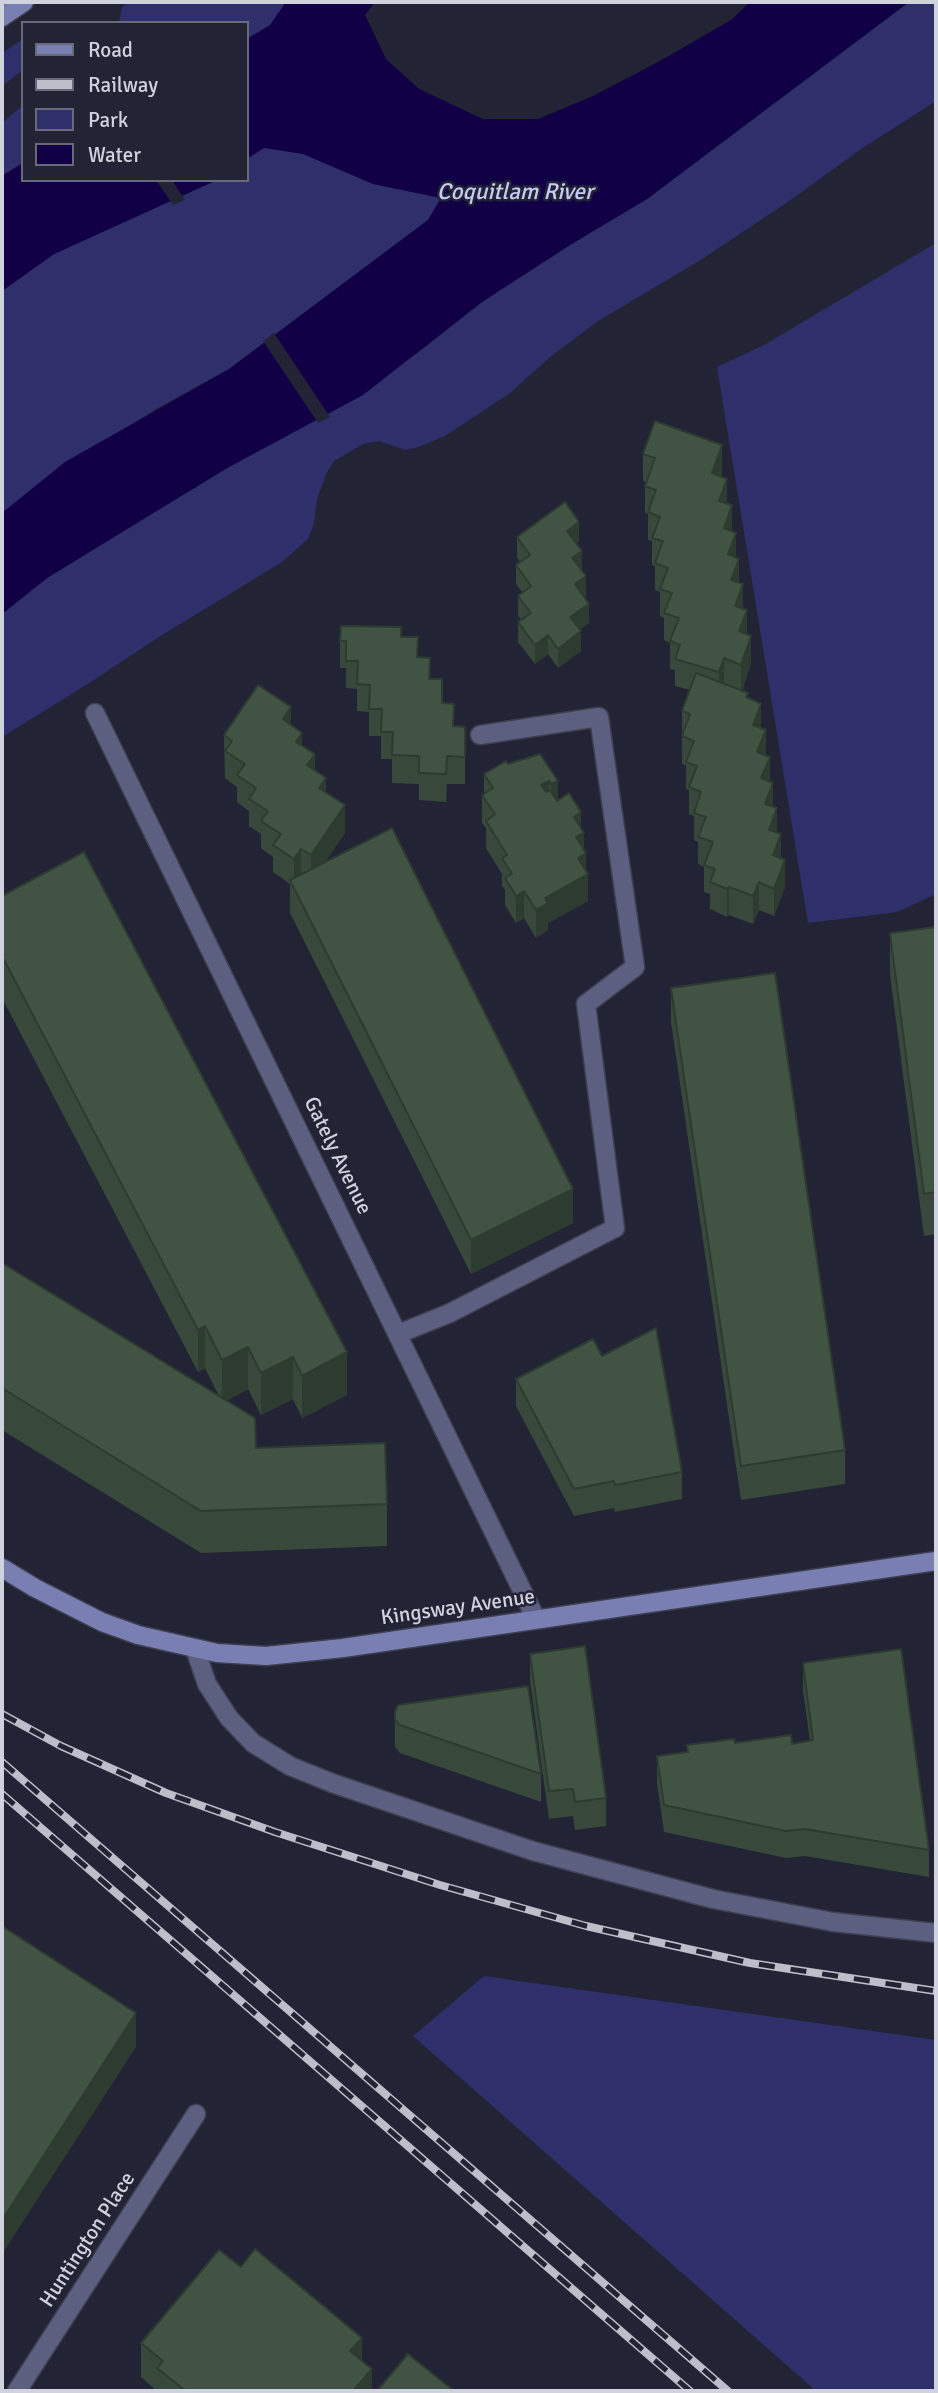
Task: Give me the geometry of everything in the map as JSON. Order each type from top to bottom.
[{"type":"main road","name":"Kingsway Avenue","points":[[2,1568],[102,1622],[138,1635],[195,1649],[246,1655],[286,1655],[936,1560]]},
{"type":"street","name":"Gately Avenue","points":[[94,713],[536,1619]]},
{"type":"street","points":[[398,1334],[450,1313],[615,1228],[586,1004],[635,967],[599,717],[480,735]]},
{"type":"street","points":[[195,1649],[207,1684],[229,1718],[253,1743],[290,1766],[332,1783],[533,1851],[713,1899],[833,1922],[936,1933]]},
{"type":"street","name":"Huntington Place","points":[[18,2391],[196,2114]]},
{"type":"green space","points":[[129,2],[286,2],[270,25],[248,38],[248,21],[119,21],[122,7]]},
{"type":"green space","points":[[909,2],[936,2],[936,101],[861,149],[699,261],[598,321],[550,357],[510,393],[445,436],[406,450],[379,441],[363,444],[334,461],[317,499],[314,523],[308,539],[282,562],[2,737],[2,614],[47,578],[229,467],[279,440],[419,352],[482,302],[647,199]]},
{"type":"green space","points":[[21,40],[21,72],[2,86],[2,53]]},
{"type":"green space","points":[[21,107],[21,164],[2,176],[2,123]]},
{"type":"green space","points":[[264,147],[304,154],[373,184],[441,198],[428,220],[229,369],[154,410],[2,513],[2,291],[54,254],[213,182],[248,182],[248,158]]},
{"type":"green space","points":[[936,243],[936,894],[897,912],[808,923],[717,367],[764,345]]},
{"type":"green space","points":[[484,1976],[936,2040],[936,2391],[816,2391],[413,2036]]},
{"type":"water","name":"Coquitlam River","points":[[286,2],[375,2],[365,15],[386,59],[419,89],[483,119],[538,119],[593,96],[660,61],[731,20],[750,2],[909,2],[647,199],[482,302],[363,395],[229,467],[163,507],[47,578],[2,614],[2,513],[65,462],[229,369],[428,220],[441,198],[373,184],[303,154],[264,148],[248,158],[248,38],[270,25]]},
{"type":"water","points":[[21,164],[21,182],[213,182],[54,254],[2,291],[2,176]]},
{"type":"pier","points":[[157,182],[173,182],[185,200],[173,205]]},
{"type":"pier","points":[[274,333],[330,417],[318,423],[263,341]]},
{"type":"building","points":[[655,421],[722,445],[712,473],[727,479],[719,501],[732,505],[724,528],[736,533],[728,554],[739,559],[731,580],[743,584],[735,606],[747,610],[739,631],[751,636],[741,665],[724,658],[719,672],[675,659],[680,645],[670,641],[679,618],[664,613],[672,593],[660,589],[668,568],[655,563],[663,541],[652,538],[660,517],[648,512],[656,490],[645,486],[655,458],[643,454]]},
{"type":"building","points":[[565,502],[579,522],[567,531],[582,551],[572,558],[586,576],[575,584],[589,604],[570,617],[581,631],[558,649],[548,635],[535,645],[518,622],[531,613],[518,596],[531,586],[516,565],[530,555],[517,537]]},
{"type":"building","points":[[341,626],[401,627],[401,637],[418,637],[417,657],[430,658],[429,679],[442,679],[442,703],[454,704],[453,726],[465,727],[465,757],[447,756],[446,774],[419,773],[419,756],[392,755],[393,732],[381,732],[382,709],[369,709],[370,685],[357,684],[358,661],[346,661],[346,641],[340,641]]},
{"type":"building","points":[[696,673],[748,693],[746,697],[761,704],[753,725],[766,730],[757,752],[770,757],[761,778],[773,783],[765,804],[777,808],[769,830],[781,834],[773,855],[785,860],[774,889],[759,882],[753,896],[710,882],[715,869],[704,865],[713,842],[698,837],[706,817],[694,813],[701,792],[689,787],[697,766],[686,762],[694,741],[682,736],[690,714],[682,711]]},
{"type":"building","points":[[258,685],[291,707],[283,719],[302,733],[296,742],[315,754],[307,765],[326,778],[319,788],[345,805],[311,855],[301,849],[294,859],[273,845],[281,834],[261,821],[268,811],[249,799],[256,788],[237,775],[245,764],[225,751],[232,741],[224,735]]},
{"type":"building","points":[[540,754],[558,781],[541,785],[546,792],[550,790],[557,801],[569,793],[581,812],[574,817],[584,833],[576,837],[586,853],[578,858],[588,874],[545,898],[548,903],[536,910],[524,891],[516,896],[505,878],[512,874],[502,858],[507,855],[486,821],[495,814],[482,795],[493,788],[484,774],[506,761],[508,764]]},
{"type":"building","points":[[392,828],[573,1189],[471,1240],[290,880]]},
{"type":"building","points":[[84,852],[347,1352],[302,1376],[293,1357],[261,1373],[248,1347],[222,1360],[205,1326],[198,1330],[2,956],[2,896]]},
{"type":"building","points":[[936,927],[936,1192],[924,1194],[890,933]]},
{"type":"building","points":[[775,973],[845,1450],[741,1466],[671,988]]},
{"type":"building","points":[[2,1263],[255,1418],[256,1448],[385,1443],[387,1504],[201,1511],[2,1388]]},
{"type":"building","points":[[656,1328],[682,1472],[615,1485],[614,1481],[574,1489],[516,1379],[593,1339],[602,1356]]},
{"type":"building","points":[[585,1646],[606,1798],[575,1802],[573,1789],[549,1791],[530,1654]]},
{"type":"building","points":[[901,1649],[929,1850],[805,1829],[786,1831],[664,1805],[657,1756],[688,1752],[687,1745],[734,1739],[735,1743],[791,1735],[792,1744],[813,1740],[803,1663]]},
{"type":"building","points":[[528,1686],[541,1774],[400,1725],[395,1720],[398,1705]]},
{"type":"building","points":[[2,1926],[136,2013],[2,2220]]},
{"type":"building","points":[[255,2249],[362,2338],[350,2351],[372,2369],[353,2391],[186,2391],[157,2368],[163,2361],[141,2343],[219,2250],[241,2267]]},
{"type":"building","points":[[408,2354],[454,2391],[377,2391]]},
{"type":"railway","points":[[2,1714],[61,1746],[166,1793],[275,1832],[440,1885],[586,1926],[750,1963],[936,1991]]},
{"type":"railway","points":[[2,1762],[728,2391]]},
{"type":"railway","points":[[2,1794],[690,2391]]}]
